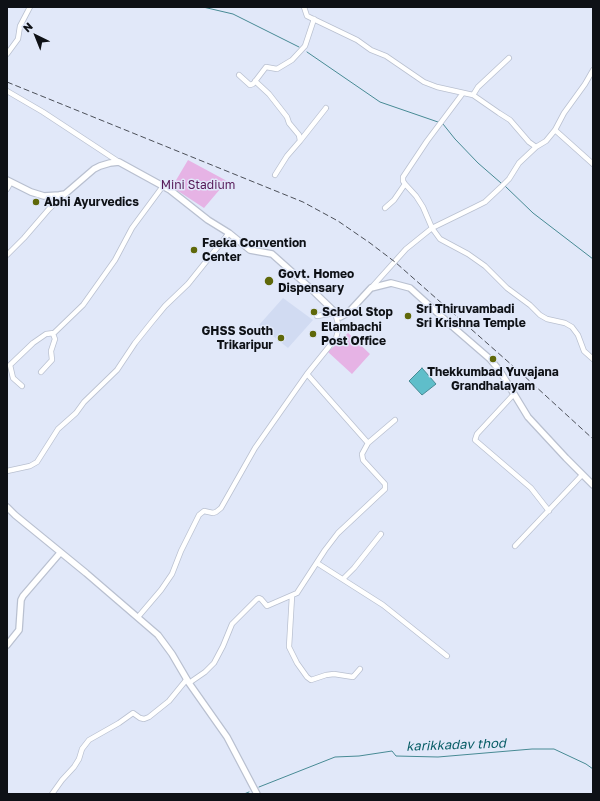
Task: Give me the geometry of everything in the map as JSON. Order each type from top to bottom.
[{"type":"main road","points":[[9,181],[31,192],[44,196],[65,194],[94,169],[105,164],[119,162],[163,186],[208,220],[229,233],[250,250],[272,254],[304,282],[340,317],[343,316],[371,288],[391,283],[410,288],[490,359],[500,371],[528,417],[593,486]]},
{"type":"main road","points":[[7,507],[138,617],[162,641],[227,737],[256,794]]},
{"type":"main road","points":[[7,646],[19,630],[23,596],[60,553]]},
{"type":"street","points":[[7,54],[18,39],[20,26],[30,7]]},
{"type":"street","points":[[304,7],[307,16],[357,40],[371,50],[386,56],[424,82],[437,87],[473,95],[510,120],[530,142],[536,146]]},
{"type":"street","points":[[239,75],[250,85],[266,67],[277,69],[292,60],[305,46],[314,19]]},
{"type":"street","points":[[473,95],[478,87],[509,58]]},
{"type":"street","points":[[371,288],[406,249],[432,228],[485,202],[501,187],[509,179],[519,163],[536,146],[546,141],[555,130],[564,113],[593,70]]},
{"type":"street","points":[[255,80],[269,94],[287,117],[289,123],[299,135],[300,141]]},
{"type":"street","points":[[7,90],[119,162]]},
{"type":"street","points":[[463,93],[427,141],[403,178],[404,184],[416,196],[432,228],[440,239],[468,254],[485,266],[507,288],[530,305],[540,315],[547,319],[565,323],[572,327],[578,335],[584,351],[593,359]]},
{"type":"street","points":[[275,174],[286,156],[323,114],[326,108]]},
{"type":"street","points":[[555,130],[593,164]]},
{"type":"street","points":[[7,189],[9,181]]},
{"type":"street","points":[[385,208],[394,200],[404,184]]},
{"type":"street","points":[[22,386],[13,378],[10,365],[33,343],[46,334],[54,333],[90,296],[115,260],[132,228],[163,186]]},
{"type":"street","points":[[7,255],[49,209],[65,194]]},
{"type":"street","points":[[7,471],[30,466],[37,462],[58,429],[76,413],[87,399],[116,370],[165,306],[188,284],[229,233]]},
{"type":"street","points":[[138,617],[161,590],[172,574],[181,551],[199,515],[204,511],[213,513],[221,508],[255,448],[307,374],[336,338],[339,327],[336,313],[317,316]]},
{"type":"street","points":[[41,372],[52,360],[51,351],[55,339],[54,333]]},
{"type":"street","points":[[307,374],[368,443]]},
{"type":"street","points":[[514,394],[477,434],[475,440],[531,488],[549,510]]},
{"type":"street","points":[[52,794],[74,767],[82,748],[89,740],[119,723],[133,713],[144,719],[149,717],[188,681],[205,672],[214,663],[232,624],[257,599],[261,599],[267,606],[297,593],[338,533],[385,489],[385,484],[363,460],[362,454],[368,443],[395,420]]},
{"type":"street","points":[[516,546],[582,475]]},
{"type":"street","points":[[343,579],[354,568],[381,534]]},
{"type":"street","points":[[317,563],[383,605],[447,656]]},
{"type":"street","points":[[292,596],[289,647],[297,663],[307,677],[311,680],[334,674],[353,677],[360,669]]},
{"type":"shaded area","points":[[283,298],[313,320],[288,348],[259,325]]},
{"type":"green space","name":"Mini Stadium","points":[[188,160],[227,181],[204,208],[172,187]]},
{"type":"green space","points":[[348,333],[370,354],[352,374],[328,352]]},
{"type":"water","points":[[422,368],[436,384],[422,395],[409,381]]},
{"type":"waterway","points":[[203,7],[233,14],[299,47]]},
{"type":"waterway","points":[[307,52],[380,102],[438,122]]},
{"type":"waterway","points":[[443,124],[478,163],[501,183]]},
{"type":"waterway","points":[[505,186],[533,213],[593,259]]},
{"type":"waterway","name":"karikkadav thod","points":[[259,787],[335,757],[359,756],[392,751],[396,756],[438,757],[532,749],[554,749],[586,764],[593,769]]},
{"type":"waterway","name":"karikkadav thod","points":[[244,794],[249,792]]},
{"type":"railway","points":[[7,82],[303,202],[338,221],[395,262],[593,439]]},
{"type":"place","name":"Abhi Ayurvedics","points":[[36,202]]},
{"type":"place","name":"Faeka Convention Center","points":[[194,250]]},
{"type":"place","name":"Govt. Homeo Dispensary","points":[[269,281]]},
{"type":"place","name":"School Stop","points":[[314,312]]},
{"type":"place","name":"Sri Thiruvambadi Sri Krishna Temple","points":[[408,316]]},
{"type":"place","name":"Elambachi Post Office","points":[[313,334]]},
{"type":"place","name":"GHSS South Trikaripur","points":[[281,338]]},
{"type":"place","name":"Thekkumbad Yuvajana Grandhalayam","points":[[493,359]]}]
